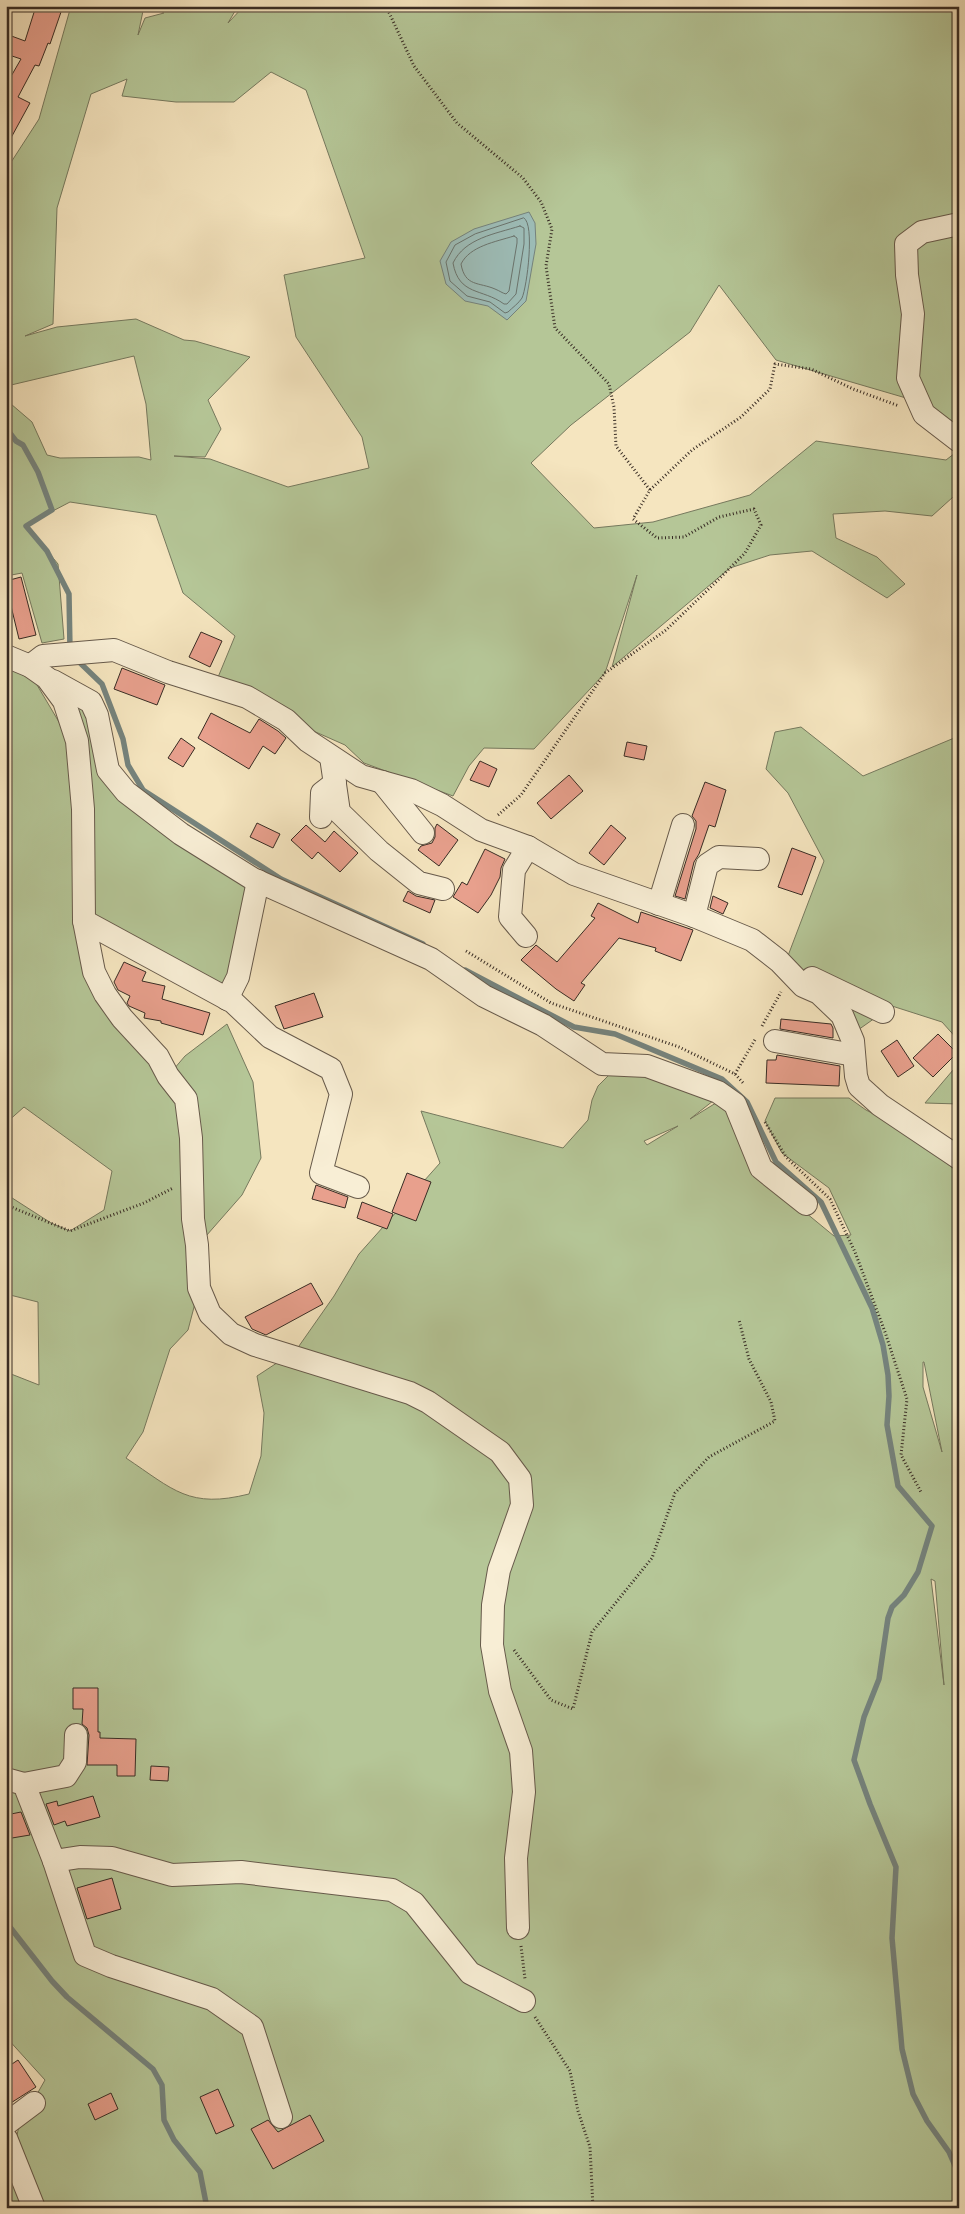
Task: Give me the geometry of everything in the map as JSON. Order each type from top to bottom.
[{"type":"street","points":[[959,224],[922,232],[906,244],[907,275],[913,314],[908,378],[924,414],[959,441]]},
{"type":"street","points":[[39,672],[43,656],[114,650],[168,672],[247,697],[286,720],[308,741],[360,776],[410,790],[442,805],[481,830],[528,847],[574,874],[694,916],[752,940],[779,961],[803,986],[819,993],[842,1015],[853,1041],[856,1076],[859,1086],[880,1105],[959,1158]]},
{"type":"street","points":[[6,656],[92,702],[98,715],[108,770],[126,792],[181,834],[258,881],[430,959],[484,996],[543,1025],[602,1064],[647,1066],[718,1092],[735,1104],[761,1168],[806,1204]]},
{"type":"street","points":[[39,672],[64,701],[77,741],[83,809],[84,921],[94,972],[105,994],[122,1018],[158,1057],[168,1076],[186,1100],[191,1138],[199,1288],[210,1314],[230,1334],[255,1345],[410,1393],[428,1402],[500,1452],[520,1479],[522,1505],[499,1570],[492,1605],[492,1645],[500,1691],[521,1751],[524,1792],[516,1858],[518,1928]]},
{"type":"street","points":[[331,757],[339,812],[379,851],[418,882],[443,889]]},
{"type":"street","points":[[382,782],[423,833]]},
{"type":"street","points":[[321,817],[322,793],[335,783]]},
{"type":"street","points":[[659,904],[683,825]]},
{"type":"street","points":[[526,936],[510,917],[514,870],[528,847]]},
{"type":"street","points":[[694,916],[708,866],[720,857],[758,859]]},
{"type":"street","points":[[227,999],[238,977],[258,881]]},
{"type":"street","points":[[84,921],[227,999],[270,1037],[331,1069],[341,1094],[321,1172],[358,1187]]},
{"type":"street","points":[[779,961],[883,1012]]},
{"type":"street","points":[[775,1042],[854,1055]]},
{"type":"street","points":[[76,1735],[75,1762],[66,1776],[15,1782],[54,1861],[85,1954],[111,1966],[212,1999],[252,2027],[281,2117]]},
{"type":"street","points":[[54,1861],[80,1857],[112,1858],[172,1875],[241,1872],[392,1890],[414,1903],[470,1974],[524,2001]]},
{"type":"street","points":[[6,2124],[34,2103]]},
{"type":"street","points":[[6,2138],[34,2208]]},
{"type":"path","points":[[386,6],[414,66],[457,123],[523,178],[540,202],[552,228],[546,266],[555,328],[609,384],[614,407],[616,446],[650,490]]},
{"type":"path","points":[[481,830],[521,794],[605,673],[666,630],[745,553],[761,525],[754,509],[719,517],[684,537],[657,538],[633,519],[650,490],[692,450],[741,417],[770,389],[775,364],[811,369],[853,389],[924,414]]},
{"type":"path","points":[[6,1205],[70,1231],[144,1203],[192,1179]]},
{"type":"path","points":[[492,1622],[552,1700],[573,1709],[592,1632],[652,1558],[675,1493],[709,1457],[775,1421],[771,1402],[748,1359],[739,1320]]},
{"type":"path","points":[[518,1928],[526,1972],[524,2001],[570,2072],[578,2111],[590,2146],[593,2208]]},
{"type":"green space","points":[[71,6],[144,6],[138,35],[145,18],[164,13],[152,6],[238,6],[228,23],[244,6],[959,6],[959,431],[906,398],[776,360],[719,285],[690,332],[571,425],[531,463],[594,528],[653,522],[750,495],[816,441],[946,460],[959,450],[959,499],[953,497],[932,516],[885,511],[833,514],[836,538],[877,557],[905,584],[887,598],[812,551],[770,555],[730,568],[612,667],[637,575],[605,673],[534,749],[484,748],[469,766],[453,796],[364,763],[345,745],[214,687],[235,636],[183,593],[156,515],[70,502],[26,525],[58,564],[64,639],[42,643],[22,573],[6,576],[6,170],[39,119]],"holes":[[[271,72],[306,90],[365,258],[284,275],[296,337],[362,437],[369,468],[288,487],[210,459],[174,456],[205,457],[221,429],[208,400],[250,357],[195,341],[184,340],[136,319],[57,327],[25,336],[53,324],[57,208],[91,94],[127,79],[122,96],[176,102],[234,102]],[[134,356],[146,404],[151,460],[139,457],[60,458],[47,455],[32,422],[11,404],[11,385]]]},
{"type":"green space","points":[[6,661],[24,663],[72,744],[80,943],[168,1076],[185,1056],[227,1024],[253,1082],[261,1158],[242,1195],[199,1244],[199,1288],[188,1330],[170,1349],[143,1432],[126,1458],[183,1494],[196,1498],[211,1499],[249,1494],[261,1456],[264,1413],[257,1376],[289,1355],[292,1356],[334,1296],[359,1254],[440,1163],[421,1111],[563,1148],[588,1120],[592,1100],[598,1086],[610,1074],[641,1069],[718,1097],[690,1119],[724,1098],[755,1171],[834,1236],[851,1235],[829,1188],[782,1153],[765,1121],[775,1098],[849,1098],[866,1110],[902,1128],[959,1173],[959,2208],[41,2208],[17,2135],[19,2126],[45,2080],[6,2037],[6,1372],[39,1385],[38,1302],[6,1294],[6,1194],[51,1223],[70,1231],[104,1210],[112,1171],[24,1107],[6,1123]],"holes":[[[678,1126],[647,1145],[644,1141]],[[924,1362],[942,1452],[923,1387]],[[931,1579],[935,1581],[944,1685]]]},
{"type":"green space","points":[[66,690],[97,715],[103,774],[246,887],[229,981],[210,986],[92,922]]},
{"type":"green space","points":[[801,727],[863,776],[959,736],[959,1041],[942,1022],[892,1006],[858,1030],[786,961],[824,861],[788,793],[766,769],[775,732]]},
{"type":"green space","points":[[959,1063],[959,1104],[925,1103]]},
{"type":"green space","points":[[6,2141],[38,2208],[6,2208]]},
{"type":"water","points":[[529,212],[535,223],[536,244],[526,301],[507,320],[488,306],[465,301],[446,284],[440,261],[451,242],[474,229]]},
{"type":"building","points":[[36,6],[61,12],[50,44],[48,43],[39,66],[35,65],[18,97],[30,103],[6,147],[6,85],[21,59],[6,54],[6,34],[25,41]]},
{"type":"building","points":[[21,577],[36,635],[19,639],[11,606],[6,608],[6,581]]},
{"type":"building","points":[[201,632],[222,641],[210,667],[189,657]]},
{"type":"building","points":[[122,668],[165,685],[157,705],[114,689]]},
{"type":"building","points":[[211,713],[250,733],[259,719],[286,738],[275,754],[263,746],[249,769],[198,738]]},
{"type":"building","points":[[181,738],[195,748],[183,767],[168,758]]},
{"type":"building","points":[[627,742],[647,746],[644,760],[624,756]]},
{"type":"building","points":[[480,761],[497,769],[489,787],[470,780]]},
{"type":"building","points":[[569,775],[583,791],[551,819],[537,803]]},
{"type":"building","points":[[705,782],[726,790],[715,827],[709,825],[699,854],[694,862],[685,899],[675,896],[696,829],[696,821],[692,816]]},
{"type":"building","points":[[257,823],[280,834],[273,848],[250,837]]},
{"type":"building","points":[[437,824],[458,840],[439,866],[418,850],[421,846],[432,843]]},
{"type":"building","points":[[306,825],[325,842],[334,831],[358,853],[340,872],[318,852],[312,859],[291,840]]},
{"type":"building","points":[[611,825],[626,838],[604,865],[589,853]]},
{"type":"building","points":[[792,848],[816,857],[802,895],[778,887]]},
{"type":"building","points":[[485,849],[505,859],[500,877],[491,895],[478,913],[453,897],[462,882],[467,885]]},
{"type":"building","points":[[408,891],[416,896],[435,900],[430,913],[403,901]]},
{"type":"building","points":[[713,896],[728,903],[723,914],[710,908]]},
{"type":"building","points":[[598,903],[638,923],[641,912],[693,930],[681,961],[655,951],[656,948],[619,938],[581,983],[585,985],[574,1001],[556,989],[521,960],[536,945],[557,962],[595,918],[591,916]]},
{"type":"building","points":[[124,962],[146,972],[142,981],[165,986],[162,999],[210,1013],[203,1035],[161,1023],[161,1021],[144,1018],[145,1013],[129,1006],[127,1003],[130,996],[118,990],[114,982]]},
{"type":"building","points":[[314,993],[323,1017],[284,1029],[275,1006]]},
{"type":"building","points":[[781,1019],[831,1024],[833,1038],[780,1029]]},
{"type":"building","points":[[938,1034],[957,1053],[933,1077],[913,1058]]},
{"type":"building","points":[[897,1040],[914,1066],[898,1077],[881,1051]]},
{"type":"building","points":[[777,1055],[840,1066],[839,1086],[766,1083],[767,1060],[776,1060]]},
{"type":"building","points":[[407,1173],[431,1182],[416,1221],[392,1212]]},
{"type":"building","points":[[316,1185],[348,1197],[345,1208],[312,1199]]},
{"type":"building","points":[[362,1202],[393,1214],[387,1229],[357,1218]]},
{"type":"building","points":[[311,1283],[323,1304],[266,1335],[252,1329],[245,1317]]},
{"type":"building","points":[[73,1688],[98,1688],[98,1732],[100,1732],[100,1738],[136,1739],[135,1776],[117,1776],[117,1765],[87,1765],[89,1735],[87,1728],[82,1724],[83,1709],[73,1709]]},
{"type":"building","points":[[151,1766],[169,1767],[168,1781],[150,1780]]},
{"type":"building","points":[[93,1796],[100,1817],[67,1826],[65,1821],[54,1825],[46,1804],[57,1801],[58,1806]]},
{"type":"building","points":[[21,1812],[30,1835],[6,1839],[6,1815]]},
{"type":"building","points":[[112,1878],[121,1909],[87,1919],[77,1888]]},
{"type":"building","points":[[18,2060],[36,2087],[6,2106],[6,2068]]},
{"type":"building","points":[[218,2089],[234,2126],[216,2134],[200,2097]]},
{"type":"building","points":[[111,2093],[118,2109],[95,2120],[88,2104]]},
{"type":"building","points":[[310,2115],[324,2141],[273,2169],[251,2129],[268,2120],[278,2132]]},
{"type":"waterway","points":[[6,428],[16,441],[23,445],[38,472],[52,510],[26,526],[47,551],[69,594],[70,650]]},
{"type":"waterway","points":[[76,659],[102,684],[123,739],[128,765],[143,790],[281,879],[423,944]]},
{"type":"waterway","points":[[465,970],[574,1027],[615,1034],[722,1079],[747,1102],[776,1162],[821,1202],[872,1308],[883,1345],[888,1375],[887,1425],[898,1486],[932,1526],[918,1572],[904,1595],[892,1607],[888,1618],[879,1679],[864,1717],[854,1760],[896,1867],[892,1938],[902,2049],[913,2094],[927,2121],[949,2152],[959,2175]]},
{"type":"waterway","points":[[6,1922],[52,1981],[67,1997],[153,2069],[162,2085],[164,2120],[174,2140],[200,2172],[207,2208]]}]
